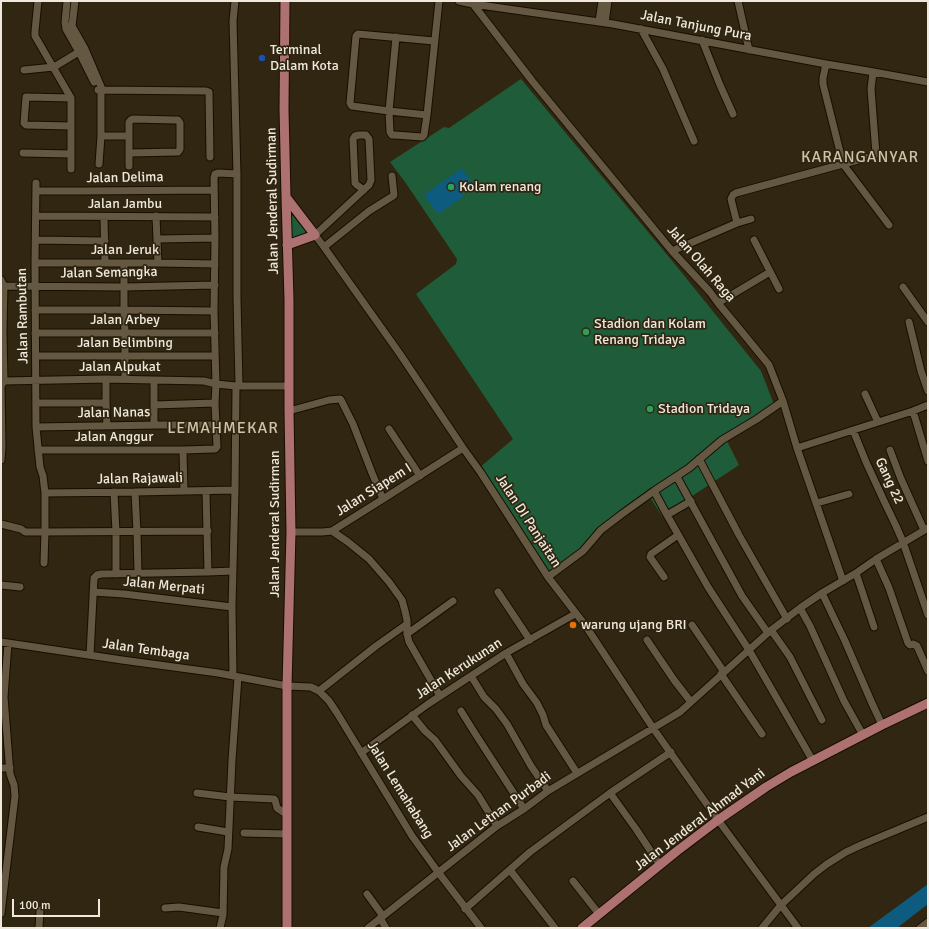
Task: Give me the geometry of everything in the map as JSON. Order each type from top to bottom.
[{"type":"main road","name":"Jalan Jenderal Sudirman","points":[[285,1],[284,109],[289,300],[288,411],[291,532],[287,686],[287,928]]},
{"type":"main road","points":[[286,197],[315,235],[287,245]]},
{"type":"main road","name":"Jalan Jenderal Ahmad Yani","points":[[582,928],[718,820],[766,787],[791,772],[928,703]]},
{"type":"street","points":[[38,1],[35,34],[71,98],[71,169]]},
{"type":"street","points":[[67,1],[65,26],[82,50]]},
{"type":"street","points":[[75,1],[72,26],[100,91],[101,136],[99,164]]},
{"type":"street","points":[[220,928],[223,913],[224,867],[227,852],[236,677],[232,607],[238,386],[237,174],[233,21],[235,1]]},
{"type":"street","points":[[396,37],[389,111],[390,132],[392,135],[422,137],[424,135],[439,1]]},
{"type":"street","name":"Jalan Tanjung Pura","points":[[459,1],[602,22],[928,82]]},
{"type":"street","points":[[602,1],[602,22]]},
{"type":"street","points":[[602,22],[608,1]]},
{"type":"street","points":[[738,1],[749,50]]},
{"type":"street","name":"Jalan Olah Raga","points":[[472,2],[533,82],[672,251],[710,292],[718,304],[769,366],[783,402],[797,448],[843,581]]},
{"type":"street","points":[[641,29],[663,69],[694,141]]},
{"type":"street","points":[[426,114],[389,111],[351,105],[356,36],[358,34],[434,41]]},
{"type":"street","points":[[702,40],[733,114]]},
{"type":"street","points":[[24,70],[54,67],[82,50]]},
{"type":"street","points":[[826,64],[823,84],[843,164],[889,225]]},
{"type":"street","points":[[738,223],[731,199],[736,192],[874,156],[876,154],[871,88],[873,72]]},
{"type":"street","points":[[100,91],[209,92],[210,157]]},
{"type":"street","points":[[71,98],[26,97],[24,123],[26,125],[71,126]]},
{"type":"street","points":[[130,153],[178,152],[180,149],[180,123],[178,120],[131,120],[129,122],[128,136],[130,166]]},
{"type":"street","points":[[315,235],[364,190],[369,185],[371,180],[369,139],[366,135],[360,134],[355,136],[353,139],[355,182],[364,190]]},
{"type":"street","points":[[101,136],[128,136]]},
{"type":"street","points":[[23,153],[71,154]]},
{"type":"street","points":[[217,425],[215,403],[214,174],[237,174]]},
{"type":"street","points":[[324,247],[369,211],[394,195],[392,176]]},
{"type":"street","name":"Jalan Delima","points":[[36,187],[82,191],[214,190]]},
{"type":"street","name":"Jalan Rambutan","points":[[36,187],[36,427],[40,467],[43,476],[45,493],[44,563]]},
{"type":"street","name":"Jalan Jambu","points":[[36,216],[215,217]]},
{"type":"street","points":[[156,216],[158,263]]},
{"type":"street","points":[[104,217],[105,263]]},
{"type":"street","points":[[672,251],[751,219]]},
{"type":"street","name":"Jalan DI Panjaitan","points":[[315,235],[400,354],[481,473],[548,577],[575,614],[585,625],[653,728],[718,820],[798,928]]},
{"type":"street","points":[[158,238],[215,238]]},
{"type":"street","points":[[36,240],[105,241]]},
{"type":"street","points":[[754,240],[779,289]]},
{"type":"street","name":"Jalan Jeruk","points":[[35,263],[215,264]]},
{"type":"street","points":[[124,263],[125,379]]},
{"type":"street","points":[[718,304],[770,272]]},
{"type":"street","points":[[1,460],[2,282]]},
{"type":"street","name":"Jalan Semangka","points":[[2,282],[35,287],[215,285]]},
{"type":"street","points":[[903,287],[928,322]]},
{"type":"street","points":[[36,310],[214,311]]},
{"type":"street","points":[[909,322],[921,371],[928,392]]},
{"type":"street","name":"Jalan Arbey","points":[[35,333],[215,333]]},
{"type":"street","name":"Jalan Belimbing","points":[[36,356],[215,356]]},
{"type":"street","points":[[106,379],[107,426]]},
{"type":"street","name":"Jalan Alpukat","points":[[2,384],[36,380],[125,379],[204,381],[216,384],[238,386],[288,386]]},
{"type":"street","points":[[154,380],[154,426]]},
{"type":"street","points":[[865,394],[878,422]]},
{"type":"street","points":[[288,411],[329,400],[340,399],[353,424],[383,500]]},
{"type":"street","points":[[548,577],[583,551],[601,530],[609,524],[654,491],[677,477],[722,440],[783,402]]},
{"type":"street","points":[[36,403],[106,403]]},
{"type":"street","points":[[154,405],[215,403]]},
{"type":"street","points":[[797,448],[928,405]]},
{"type":"street","points":[[913,411],[928,461]]},
{"type":"street","name":"Jalan Nanas","points":[[36,427],[217,425]]},
{"type":"street","name":"Jalan Anggur","points":[[38,450],[214,449],[217,447],[217,425]]},
{"type":"street","points":[[389,429],[420,476]]},
{"type":"street","name":"Gang 22","points":[[853,430],[903,542],[928,615]]},
{"type":"street","name":"Jalan Siapem I","points":[[291,532],[332,531],[463,448]]},
{"type":"street","points":[[183,450],[184,491]]},
{"type":"street","points":[[890,450],[901,479],[926,529]]},
{"type":"street","points":[[699,459],[739,535],[787,619]]},
{"type":"street","points":[[677,477],[742,596],[790,657],[822,720]]},
{"type":"street","name":"Jalan Rajawali","points":[[45,493],[235,490]]},
{"type":"street","points":[[206,491],[208,572]]},
{"type":"street","points":[[654,491],[708,587],[750,650],[813,761]]},
{"type":"street","points":[[114,492],[116,574]]},
{"type":"street","points":[[135,492],[138,574]]},
{"type":"street","points":[[817,503],[849,494]]},
{"type":"street","points":[[667,514],[690,501]]},
{"type":"street","points":[[1,524],[21,529],[25,532],[208,531]]},
{"type":"street","name":"Jalan Letnan Purbadi","points":[[368,928],[497,826],[524,809],[548,791],[680,712],[770,631],[800,608],[903,542],[926,529]]},
{"type":"street","points":[[332,531],[369,559],[389,582],[403,604],[407,620],[407,634],[412,648],[440,696]]},
{"type":"street","points":[[664,577],[650,556],[678,535]]},
{"type":"street","points":[[876,559],[908,644],[917,646],[928,671]]},
{"type":"street","points":[[90,655],[94,578],[97,575],[233,571]]},
{"type":"street","points":[[856,573],[874,627]]},
{"type":"street","points":[[1,585],[20,587]]},
{"type":"street","name":"Jalan Merpati","points":[[93,592],[124,594],[232,607]]},
{"type":"street","points":[[498,592],[530,640]]},
{"type":"street","points":[[822,593],[845,640],[882,725]]},
{"type":"street","points":[[407,634],[453,601]]},
{"type":"street","points":[[800,608],[810,626],[844,701],[863,735]]},
{"type":"street","name":"Jalan Kerukunan","points":[[361,753],[440,696],[506,654],[575,614]]},
{"type":"street","points":[[287,686],[311,687],[319,691],[376,646],[407,624]]},
{"type":"street","points":[[692,625],[762,734]]},
{"type":"street","points":[[647,640],[691,702]]},
{"type":"street","points":[[1,913],[3,882],[15,796],[14,785],[11,779],[4,697],[4,642]]},
{"type":"street","name":"Jalan Tembaga","points":[[4,642],[287,686]]},
{"type":"street","points":[[506,654],[523,684],[537,704],[546,725],[577,773]]},
{"type":"street","points":[[472,676],[480,692],[496,709],[507,724],[548,791]]},
{"type":"street","name":"Jalan Lemahabang","points":[[319,691],[329,701],[412,836],[465,909],[481,928]]},
{"type":"street","points":[[461,711],[524,809]]},
{"type":"street","points":[[412,715],[425,732],[436,740],[461,776],[478,795],[497,826]]},
{"type":"street","points":[[465,909],[530,852],[610,793],[671,752]]},
{"type":"street","points":[[1,768],[10,768]]},
{"type":"street","points":[[197,793],[274,799],[277,808],[283,812],[287,812]]},
{"type":"street","points":[[610,793],[660,865]]},
{"type":"street","points":[[762,928],[781,905],[814,874],[828,864],[846,852],[928,817]]},
{"type":"street","points":[[198,827],[228,832]]},
{"type":"street","points":[[244,833],[287,834]]},
{"type":"street","points":[[510,870],[540,911],[555,928]]},
{"type":"street","points":[[573,881],[599,914]]},
{"type":"street","points":[[368,894],[382,917],[386,928]]},
{"type":"street","points":[[165,908],[179,907],[223,913]]},
{"type":"street","points":[[39,928],[40,910]]},
{"type":"street","points":[[920,928],[928,922]]},
{"type":"green space","name":"Stadion dan Kolam Renang Tridaya","points":[[521,79],[678,268],[761,371],[775,407],[726,439],[739,465],[662,516],[649,496],[609,525],[590,547],[553,577],[478,469],[513,439],[416,294],[456,264],[457,259],[390,162],[444,127],[449,128]]},
{"type":"green space","points":[[291,216],[293,216],[305,231],[305,235],[294,239],[292,236]]},
{"type":"water","name":"Kolam renang","points":[[462,168],[472,183],[461,191],[464,196],[438,214],[424,195]]},
{"type":"water","points":[[928,884],[928,904],[897,928],[868,928]]},
{"type":"place","name":"Terminal Dalam Kota","points":[[262,58]]},
{"type":"place","name":"Kolam renang","points":[[451,187]]},
{"type":"place","name":"Stadion dan Kolam Renang Tridaya","points":[[586,332]]},
{"type":"place","name":"Stadion Tridaya","points":[[650,409]]},
{"type":"place","name":"warung ujang BRI","points":[[573,625]]},
{"type":"district","name":"KARANGANYAR","points":[[860,158]]},
{"type":"district","name":"LEMAHMEKAR","points":[[223,429]]}]
